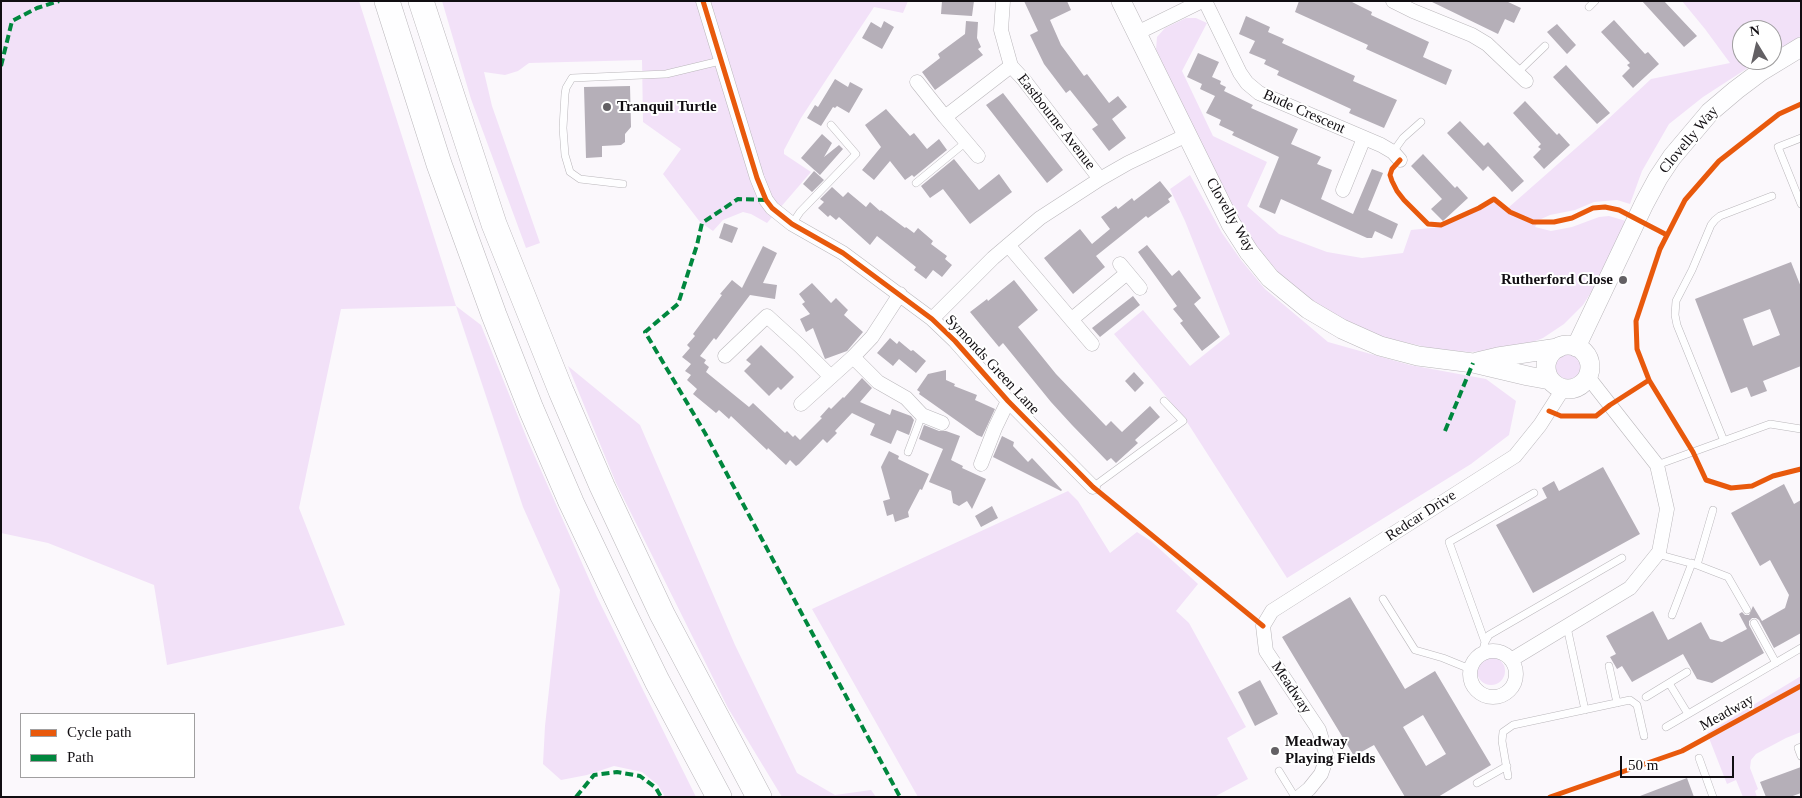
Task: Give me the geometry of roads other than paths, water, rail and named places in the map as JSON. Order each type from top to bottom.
[{"type":"highway","points":[[387,1],[442,174],[494,315],[532,409],[571,502],[621,607],[657,681],[719,797]]},
{"type":"highway","points":[[421,1],[494,224],[560,391],[662,614],[759,797]]},
{"type":"street","name":"Symonds Green Lane","points":[[703,1],[757,178],[766,200],[772,208],[792,224],[843,253],[932,319],[955,341],[1008,401],[1093,487]]},
{"type":"street","name":"Eastbourne Avenue","points":[[1003,1],[1001,30],[1011,66],[1024,80],[1100,179]]},
{"type":"street","name":"Clovelly Way","points":[[1121,1],[1231,224],[1249,252],[1270,278],[1308,310],[1342,329],[1380,346],[1418,356],[1473,363],[1557,384]]},
{"type":"street","name":"Bude Crescent","points":[[1137,33],[1204,1],[1240,73],[1247,83],[1259,93],[1381,145],[1397,156]]},
{"type":"street","points":[[1393,1],[1472,35],[1488,44],[1522,77]]},
{"type":"street","name":"Clovelly Way","points":[[1557,384],[1547,373],[1547,365],[1552,353],[1567,348],[1658,178],[1672,157],[1705,118],[1736,90],[1760,72],[1801,47]]},
{"type":"street","name":"Eastbourne Avenue","points":[[945,118],[1011,66]]},
{"type":"street","points":[[917,82],[978,156]]},
{"type":"street","name":"Eastbourne Avenue","points":[[932,319],[974,276],[1040,218],[1128,163],[1187,135]]},
{"type":"street","name":"Bude Crescent","points":[[1343,190],[1364,138]]},
{"type":"street","points":[[1008,245],[1092,344]]},
{"type":"street","points":[[1072,319],[1124,268],[1140,288]]},
{"type":"street","points":[[800,404],[853,357],[872,337],[900,294]]},
{"type":"street","points":[[725,356],[766,316],[831,377]]},
{"type":"street","name":"Clovelly Way","points":[[1473,363],[1498,357],[1567,348]]},
{"type":"street","points":[[1557,384],[1576,388],[1584,383],[1588,377],[1590,365],[1588,357],[1583,351],[1567,348]]},
{"type":"street","points":[[853,357],[878,382],[906,398],[922,415],[942,423]]},
{"type":"street","points":[[1511,660],[1630,588],[1659,552],[1666,509],[1657,465],[1588,377]]},
{"type":"street","name":"Redcar Drive","points":[[1262,626],[1272,611],[1515,456],[1540,425],[1557,384]]},
{"type":"street","points":[[981,464],[1008,401]]},
{"type":"street","name":"Meadway","points":[[1262,626],[1266,651],[1319,730],[1327,757],[1321,774],[1309,789],[1299,797]]},
{"type":"street","points":[[1483,648],[1503,653],[1511,660],[1515,668],[1514,684],[1510,690],[1496,698],[1480,694],[1474,689],[1469,677],[1473,661],[1483,648]]},
{"type":"lane","points":[[1589,7],[1595,1]]},
{"type":"lane","points":[[1522,77],[1545,46]]},
{"type":"lane","points":[[623,184],[580,179],[570,172],[565,155],[563,128],[564,94],[572,78],[666,74],[720,61]]},
{"type":"lane","points":[[1397,156],[1403,138],[1421,122]]},
{"type":"lane","points":[[792,224],[800,212],[856,154],[831,126]]},
{"type":"lane","points":[[1801,138],[1778,147],[1801,204]]},
{"type":"lane","points":[[916,183],[966,142]]},
{"type":"lane","points":[[1724,441],[1677,325],[1675,315],[1676,301],[1692,270],[1711,224],[1720,216],[1772,196]]},
{"type":"lane","points":[[1093,487],[1183,421],[1164,401]]},
{"type":"lane","points":[[908,452],[922,415]]},
{"type":"lane","points":[[1657,465],[1770,424],[1801,429]]},
{"type":"lane","points":[[1483,648],[1449,542],[1534,493]]},
{"type":"lane","points":[[1672,616],[1695,564],[1713,510]]},
{"type":"lane","points":[[1657,554],[1695,564],[1728,577],[1746,610]]},
{"type":"lane","points":[[1483,648],[1489,635],[1622,558]]},
{"type":"lane","points":[[1383,600],[1415,650],[1443,658],[1470,669]]},
{"type":"lane","points":[[1754,623],[1776,663]]},
{"type":"lane","points":[[1567,627],[1585,710]]},
{"type":"lane","points":[[1666,727],[1801,648]]},
{"type":"lane","points":[[1609,666],[1617,703]]},
{"type":"lane","points":[[1646,697],[1687,672]]},
{"type":"lane","points":[[1669,683],[1688,714]]},
{"type":"lane","points":[[1508,776],[1502,741],[1503,732],[1513,725],[1630,700],[1637,705],[1644,736]]},
{"type":"lane","points":[[1801,746],[1798,748],[1801,756]]},
{"type":"lane","points":[[1699,758],[1713,797]]},
{"type":"lane","points":[[1477,782],[1506,766]]},
{"type":"lane","points":[[1279,771],[1295,797]]},
{"type":"place","name":"Tranquil Turtle","points":[[607,107]]},
{"type":"place","name":"Rutherford Close","points":[[1623,280]]},
{"type":"place","name":"Meadway Playing Fields","points":[[1275,751]]}]
